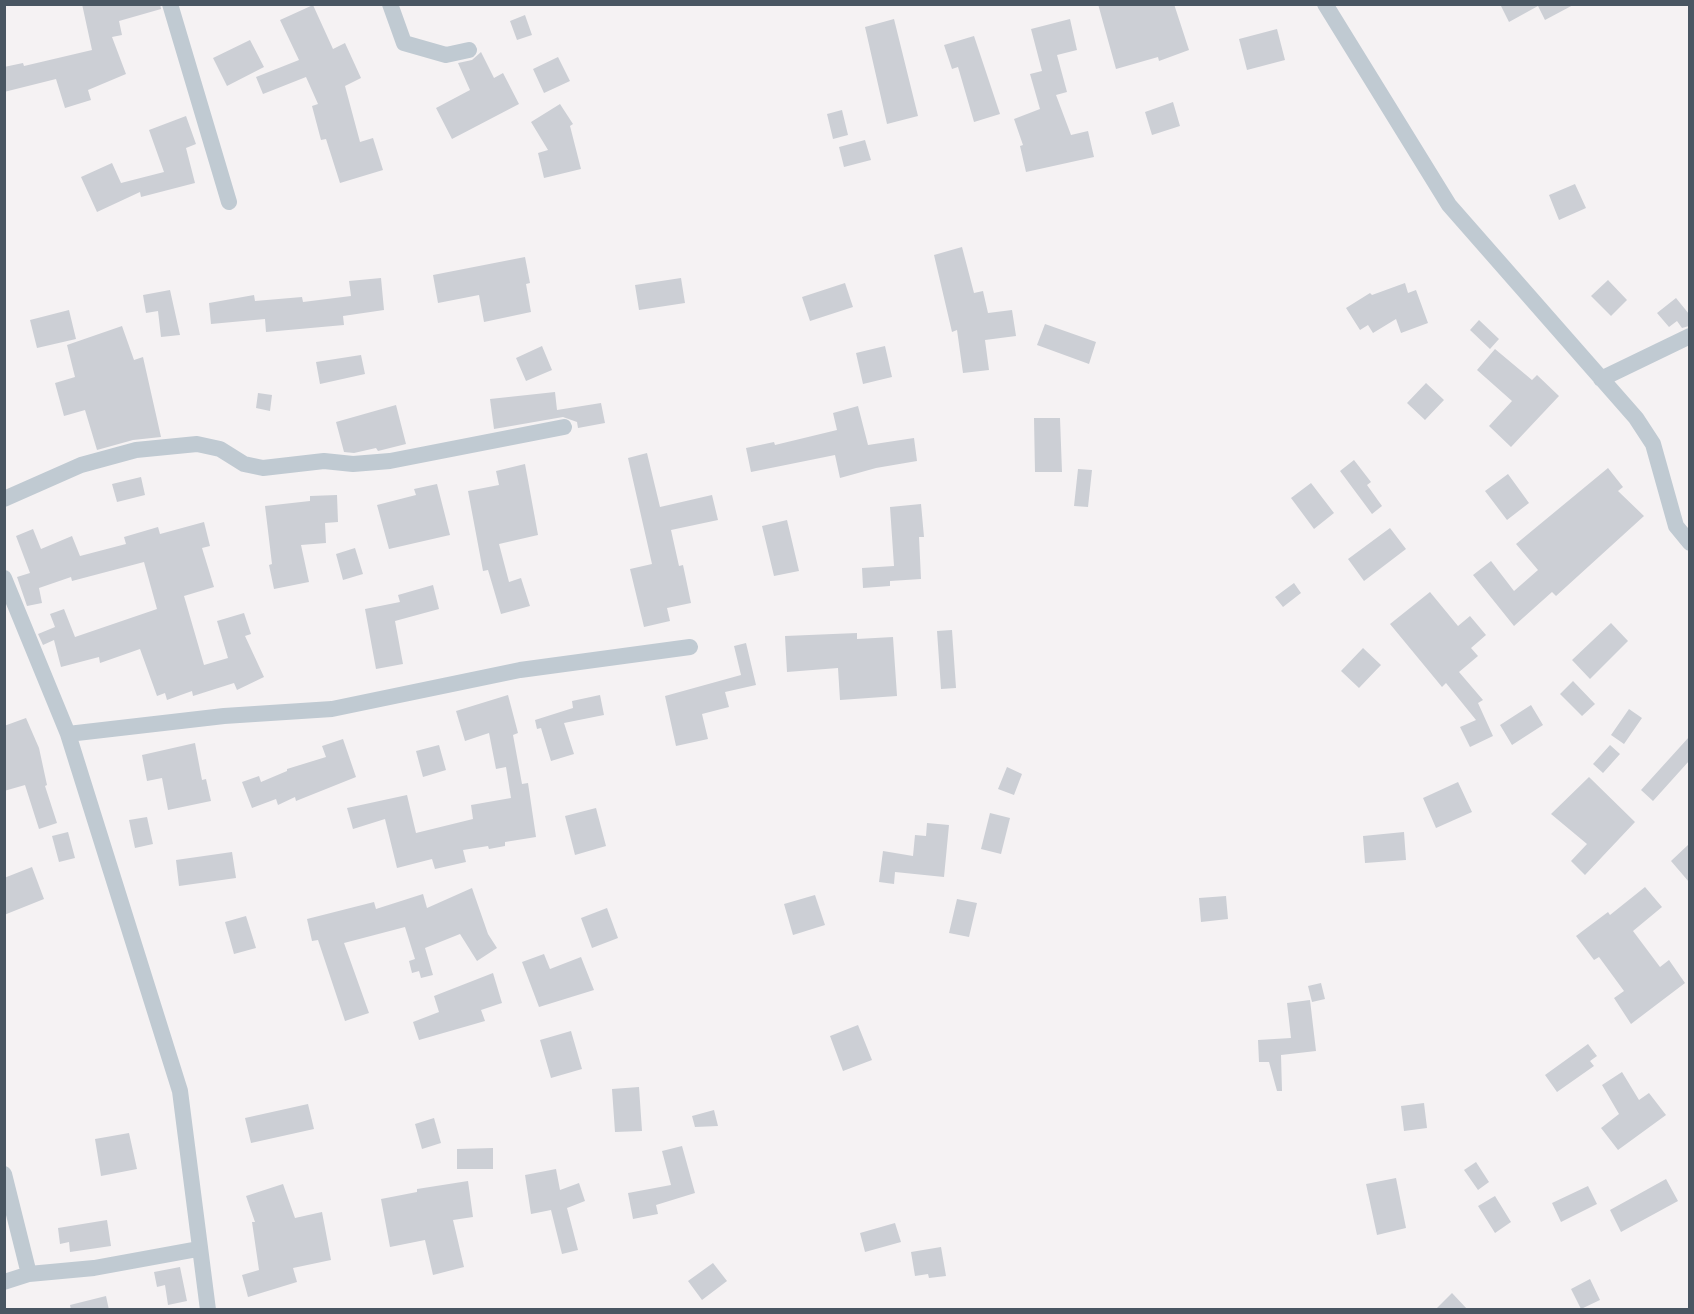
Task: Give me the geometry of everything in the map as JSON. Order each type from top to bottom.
[{"type":"street","points":[[170,4],[229,202]]},
{"type":"street","points":[[390,4],[404,43],[446,55],[469,50]]},
{"type":"street","points":[[1325,4],[1449,205],[1636,418],[1653,444],[1676,526],[1689,543]]},
{"type":"street","points":[[1601,379],[1689,336]]},
{"type":"street","points":[[4,499],[81,465],[136,450],[197,444],[220,449],[244,464],[262,468],[324,461],[353,464],[390,461],[564,427]]},
{"type":"street","points":[[4,578],[68,734],[180,1091],[207,1310]]},
{"type":"street","points":[[68,734],[224,716],[332,709],[520,670],[690,648]]},
{"type":"street","points":[[4,1174],[29,1274]]},
{"type":"street","points":[[4,1282],[29,1274],[94,1268],[198,1249]]},
{"type":"building","points":[[82,4],[160,4],[161,9],[119,21],[122,35],[112,37],[126,74],[88,90],[91,100],[65,108],[56,79],[4,92],[4,67],[23,63],[24,66],[92,50]]},
{"type":"building","points":[[1098,4],[1174,4],[1189,50],[1159,61],[1158,57],[1116,69]]},
{"type":"building","points":[[1500,4],[1575,4],[1545,20],[1538,6],[1509,22]]},
{"type":"building","points":[[313,5],[333,49],[345,43],[361,78],[345,86],[360,142],[373,138],[383,170],[340,183],[326,139],[321,140],[312,106],[318,104],[306,77],[263,94],[256,77],[299,60],[280,20]]},
{"type":"building","points":[[525,15],[532,35],[517,40],[510,21]]},
{"type":"building","points":[[894,19],[918,116],[887,124],[865,27]]},
{"type":"building","points":[[1070,19],[1077,50],[1057,55],[1067,92],[1056,95],[1071,135],[1088,131],[1094,157],[1026,172],[1020,146],[1023,145],[1014,119],[1040,109],[1030,74],[1042,71],[1031,29]]},
{"type":"building","points":[[1277,29],[1285,60],[1247,70],[1239,39]]},
{"type":"building","points":[[974,36],[1000,114],[974,122],[958,67],[952,69],[944,45]]},
{"type":"building","points":[[250,40],[264,67],[227,86],[213,58]]},
{"type":"building","points":[[481,52],[494,78],[503,73],[519,104],[452,139],[436,108],[470,90],[458,63],[472,60]]},
{"type":"building","points":[[558,57],[570,81],[544,93],[533,69]]},
{"type":"building","points":[[1173,102],[1180,126],[1152,135],[1145,112]]},
{"type":"building","points":[[560,104],[573,124],[570,126],[581,169],[544,178],[538,153],[548,150],[531,122]]},
{"type":"building","points":[[842,110],[848,135],[833,139],[827,114]]},
{"type":"building","points":[[186,116],[196,144],[186,148],[195,183],[141,197],[140,192],[97,212],[81,177],[112,163],[121,183],[164,172],[149,130]]},
{"type":"building","points":[[865,140],[871,160],[844,167],[839,147]]},
{"type":"building","points":[[1575,184],[1586,208],[1559,220],[1549,195]]},
{"type":"building","points":[[962,247],[974,293],[983,291],[988,313],[1012,310],[1016,336],[985,340],[989,370],[963,373],[957,330],[952,332],[934,255]]},
{"type":"building","points":[[525,257],[530,283],[526,284],[531,312],[484,322],[479,295],[438,303],[433,275]]},
{"type":"building","points":[[381,278],[384,310],[343,316],[344,325],[266,332],[265,319],[211,324],[209,303],[254,295],[255,301],[302,297],[303,302],[351,296],[349,281]]},
{"type":"building","points":[[681,278],[685,303],[639,310],[635,285]]},
{"type":"building","points":[[1608,280],[1627,300],[1611,316],[1591,296]]},
{"type":"building","points":[[845,283],[853,307],[810,321],[802,297]]},
{"type":"building","points":[[1405,283],[1408,293],[1416,290],[1428,323],[1401,333],[1396,319],[1373,333],[1368,325],[1360,330],[1346,308],[1370,293],[1372,295]]},
{"type":"building","points":[[170,290],[180,335],[161,337],[158,311],[146,313],[143,295]]},
{"type":"building","points":[[1676,298],[1689,314],[1689,326],[1682,328],[1677,321],[1669,327],[1657,313]]},
{"type":"building","points":[[69,310],[76,339],[37,348],[30,320]]},
{"type":"building","points":[[1479,320],[1499,339],[1490,349],[1470,330]]},
{"type":"building","points":[[1045,324],[1096,342],[1089,364],[1037,345]]},
{"type":"building","points":[[122,326],[134,360],[143,357],[161,437],[133,440],[97,450],[85,410],[64,416],[55,383],[75,377],[67,345]]},
{"type":"building","points":[[542,346],[552,370],[526,381],[516,358]]},
{"type":"building","points":[[885,346],[892,377],[863,384],[856,353]]},
{"type":"building","points":[[1495,349],[1532,380],[1537,375],[1559,396],[1511,447],[1489,426],[1512,401],[1477,370]]},
{"type":"building","points":[[361,355],[365,374],[320,384],[316,362]]},
{"type":"building","points":[[1426,383],[1444,400],[1425,420],[1407,403]]},
{"type":"building","points":[[555,392],[557,410],[601,403],[605,423],[578,428],[577,422],[563,417],[494,429],[490,399]]},
{"type":"building","points":[[258,393],[272,395],[270,411],[256,408]]},
{"type":"building","points":[[396,405],[406,444],[378,451],[376,448],[354,453],[344,452],[336,422]]},
{"type":"building","points":[[858,406],[868,445],[914,438],[917,461],[876,468],[840,478],[835,455],[751,472],[746,448],[774,442],[775,445],[837,430],[833,413]]},
{"type":"building","points":[[1034,418],[1060,418],[1062,472],[1035,472]]},
{"type":"building","points":[[647,453],[660,507],[712,495],[718,520],[671,530],[679,566],[683,565],[691,603],[667,608],[670,621],[644,627],[630,569],[652,564],[628,458]]},
{"type":"building","points":[[1354,460],[1371,482],[1367,485],[1382,506],[1372,514],[1340,471]]},
{"type":"building","points":[[525,464],[538,535],[499,544],[509,582],[521,578],[530,606],[501,614],[488,570],[483,571],[468,491],[499,485],[496,471]]},
{"type":"building","points":[[1608,468],[1623,487],[1618,491],[1644,516],[1556,596],[1552,592],[1514,626],[1473,575],[1491,561],[1514,591],[1538,570],[1516,544]]},
{"type":"building","points":[[1078,469],[1092,470],[1088,507],[1074,506]]},
{"type":"building","points":[[1508,474],[1529,503],[1507,520],[1485,491]]},
{"type":"building","points":[[141,477],[145,495],[117,502],[112,484]]},
{"type":"building","points":[[1311,483],[1334,513],[1314,529],[1291,498]]},
{"type":"building","points":[[437,484],[450,535],[389,549],[377,505],[416,495],[414,489]]},
{"type":"building","points":[[337,495],[338,522],[325,523],[326,543],[301,545],[309,582],[274,589],[269,565],[272,564],[265,506],[310,501],[310,496]]},
{"type":"building","points":[[921,504],[924,537],[919,537],[921,579],[890,581],[890,586],[863,588],[862,568],[894,566],[890,507]]},
{"type":"building","points":[[787,520],[799,571],[774,576],[762,526]]},
{"type":"building","points":[[204,522],[210,546],[202,548],[214,587],[184,596],[204,665],[228,658],[217,621],[244,613],[251,634],[245,636],[264,677],[237,690],[234,683],[193,696],[192,691],[167,700],[165,693],[157,696],[140,649],[100,663],[99,657],[61,667],[54,640],[43,645],[38,634],[55,627],[50,614],[64,609],[75,637],[157,609],[144,562],[72,581],[71,577],[39,588],[42,603],[27,606],[17,577],[30,573],[16,536],[33,529],[41,549],[72,536],[80,556],[126,544],[124,537],[158,527],[160,534]]},
{"type":"building","points":[[1390,528],[1406,549],[1364,581],[1348,559]]},
{"type":"building","points":[[355,548],[363,574],[343,580],[336,554]]},
{"type":"building","points":[[1294,583],[1301,593],[1283,607],[1275,597]]},
{"type":"building","points":[[433,585],[439,609],[395,621],[403,664],[376,669],[365,609],[400,602],[398,595]]},
{"type":"building","points":[[1430,592],[1458,626],[1470,616],[1486,635],[1471,648],[1478,656],[1459,672],[1483,700],[1478,703],[1493,736],[1470,747],[1460,727],[1476,720],[1446,683],[1442,687],[1390,624]]},
{"type":"building","points":[[1611,623],[1628,641],[1590,679],[1572,660]]},
{"type":"building","points":[[952,630],[956,688],[941,689],[937,631]]},
{"type":"building","points":[[857,633],[857,639],[893,637],[897,696],[840,700],[838,668],[787,672],[785,636]]},
{"type":"building","points":[[746,643],[756,685],[725,692],[729,707],[702,714],[708,739],[676,746],[665,696],[741,675],[734,646]]},
{"type":"building","points":[[1363,648],[1381,665],[1359,688],[1341,671]]},
{"type":"building","points":[[1573,681],[1595,704],[1582,716],[1560,694]]},
{"type":"building","points":[[508,695],[518,733],[513,735],[522,784],[528,783],[536,837],[505,842],[505,846],[489,849],[488,846],[463,850],[466,862],[435,869],[432,859],[397,868],[385,819],[353,829],[347,808],[407,795],[416,833],[473,819],[471,805],[511,798],[506,767],[496,769],[489,733],[465,741],[456,711]]},
{"type":"building","points":[[600,695],[604,715],[564,723],[574,754],[551,761],[541,728],[537,729],[535,720],[573,708],[572,701]]},
{"type":"building","points":[[1531,705],[1543,725],[1512,745],[1500,725]]},
{"type":"building","points":[[1629,709],[1642,718],[1624,744],[1611,735]]},
{"type":"building","points":[[26,718],[39,748],[47,785],[45,786],[57,823],[39,829],[25,785],[4,791],[4,726]]},
{"type":"building","points":[[1689,737],[1689,761],[1653,801],[1641,790]]},
{"type":"building","points":[[343,739],[356,777],[296,801],[295,797],[278,805],[276,799],[252,808],[242,782],[259,776],[261,782],[287,769],[326,757],[322,746]]},
{"type":"building","points":[[195,743],[202,780],[206,779],[211,801],[168,810],[162,778],[147,781],[142,755]]},
{"type":"building","points":[[439,745],[446,770],[423,777],[416,751]]},
{"type":"building","points":[[1610,745],[1620,754],[1603,773],[1593,764]]},
{"type":"building","points":[[1007,767],[1022,774],[1014,795],[998,789]]},
{"type":"building","points":[[1589,777],[1635,822],[1585,875],[1571,861],[1587,844],[1551,814]]},
{"type":"building","points":[[1458,782],[1472,812],[1436,828],[1423,798]]},
{"type":"building","points":[[596,808],[606,846],[575,855],[565,816]]},
{"type":"building","points":[[990,813],[1010,818],[1001,854],[981,849]]},
{"type":"building","points":[[147,817],[153,844],[135,848],[129,820]]},
{"type":"building","points":[[927,823],[949,825],[944,877],[895,872],[894,884],[879,882],[883,851],[913,856],[915,835],[926,836]]},
{"type":"building","points":[[68,832],[75,858],[59,862],[52,836]]},
{"type":"building","points":[[1404,832],[1406,860],[1365,863],[1363,836]]},
{"type":"building","points":[[1689,844],[1689,882],[1671,861]]},
{"type":"building","points":[[232,852],[236,878],[179,886],[176,860]]},
{"type":"building","points":[[32,867],[44,899],[4,915],[4,878]]},
{"type":"building","points":[[1645,887],[1662,907],[1633,931],[1660,967],[1669,960],[1685,983],[1631,1024],[1614,998],[1624,991],[1599,957],[1594,960],[1576,936],[1608,912],[1610,915]]},
{"type":"building","points":[[472,888],[488,934],[497,948],[477,961],[460,934],[425,948],[433,975],[421,978],[419,971],[412,973],[409,961],[415,959],[405,927],[344,943],[369,1013],[345,1021],[318,940],[312,941],[307,919],[374,902],[376,909],[423,894],[427,908]]},
{"type":"building","points":[[815,895],[825,925],[793,935],[784,904]]},
{"type":"building","points":[[1226,896],[1228,919],[1201,922],[1199,898]]},
{"type":"building","points":[[957,899],[977,903],[969,937],[949,933]]},
{"type":"building","points":[[607,908],[618,938],[592,948],[581,918]]},
{"type":"building","points":[[246,916],[256,948],[234,954],[225,922]]},
{"type":"building","points":[[544,954],[550,969],[581,957],[594,990],[539,1007],[522,962]]},
{"type":"building","points":[[493,973],[502,1003],[481,1010],[485,1021],[419,1040],[413,1022],[439,1012],[434,996]]},
{"type":"building","points":[[1321,983],[1325,999],[1312,1002],[1308,986]]},
{"type":"building","points":[[1310,1000],[1316,1051],[1281,1055],[1282,1091],[1277,1091],[1269,1062],[1259,1062],[1258,1040],[1291,1038],[1287,1003]]},
{"type":"building","points":[[858,1025],[872,1060],[843,1071],[830,1036]]},
{"type":"building","points":[[571,1031],[582,1069],[551,1078],[540,1040]]},
{"type":"building","points":[[1588,1044],[1597,1056],[1590,1061],[1594,1066],[1557,1092],[1545,1075]]},
{"type":"building","points":[[1622,1072],[1639,1100],[1649,1093],[1666,1115],[1618,1150],[1601,1128],[1619,1114],[1602,1085]]},
{"type":"building","points":[[639,1087],[642,1131],[615,1132],[612,1089]]},
{"type":"building","points":[[1424,1103],[1427,1128],[1404,1131],[1401,1106]]},
{"type":"building","points":[[308,1104],[314,1129],[251,1143],[245,1118]]},
{"type":"building","points":[[714,1110],[718,1126],[695,1127],[692,1116]]},
{"type":"building","points":[[434,1118],[441,1143],[422,1149],[415,1124]]},
{"type":"building","points":[[129,1133],[137,1169],[101,1176],[95,1139]]},
{"type":"building","points":[[682,1146],[695,1193],[656,1205],[658,1214],[633,1219],[628,1193],[671,1185],[662,1151]]},
{"type":"building","points":[[493,1148],[493,1169],[457,1169],[457,1149]]},
{"type":"building","points":[[1476,1162],[1489,1182],[1478,1190],[1464,1170]]},
{"type":"building","points":[[556,1169],[560,1190],[579,1183],[585,1201],[567,1208],[578,1250],[562,1254],[551,1210],[531,1214],[525,1175]]},
{"type":"building","points":[[1396,1178],[1406,1228],[1377,1235],[1366,1184]]},
{"type":"building","points":[[1666,1179],[1678,1201],[1621,1232],[1610,1210]]},
{"type":"building","points":[[468,1181],[473,1217],[453,1220],[464,1267],[433,1275],[425,1240],[390,1247],[381,1199],[417,1192],[417,1189]]},
{"type":"building","points":[[283,1184],[295,1218],[322,1212],[331,1260],[293,1268],[297,1282],[248,1297],[242,1275],[259,1270],[252,1222],[255,1222],[246,1196]]},
{"type":"building","points":[[1588,1186],[1597,1204],[1561,1222],[1552,1203]]},
{"type":"building","points":[[1495,1196],[1511,1222],[1495,1233],[1478,1206]]},
{"type":"building","points":[[107,1220],[111,1246],[70,1252],[69,1242],[60,1244],[58,1228]]},
{"type":"building","points":[[895,1223],[901,1242],[865,1252],[860,1233]]},
{"type":"building","points":[[941,1247],[946,1276],[929,1278],[928,1274],[915,1276],[911,1252]]},
{"type":"building","points":[[713,1263],[727,1281],[702,1300],[688,1281]]},
{"type":"building","points":[[180,1267],[187,1301],[168,1305],[165,1285],[157,1287],[154,1272]]},
{"type":"building","points":[[1590,1279],[1600,1300],[1581,1309],[1571,1289]]},
{"type":"building","points":[[1452,1293],[1468,1310],[1435,1310]]},
{"type":"building","points":[[106,1296],[109,1310],[71,1310],[70,1305]]}]
